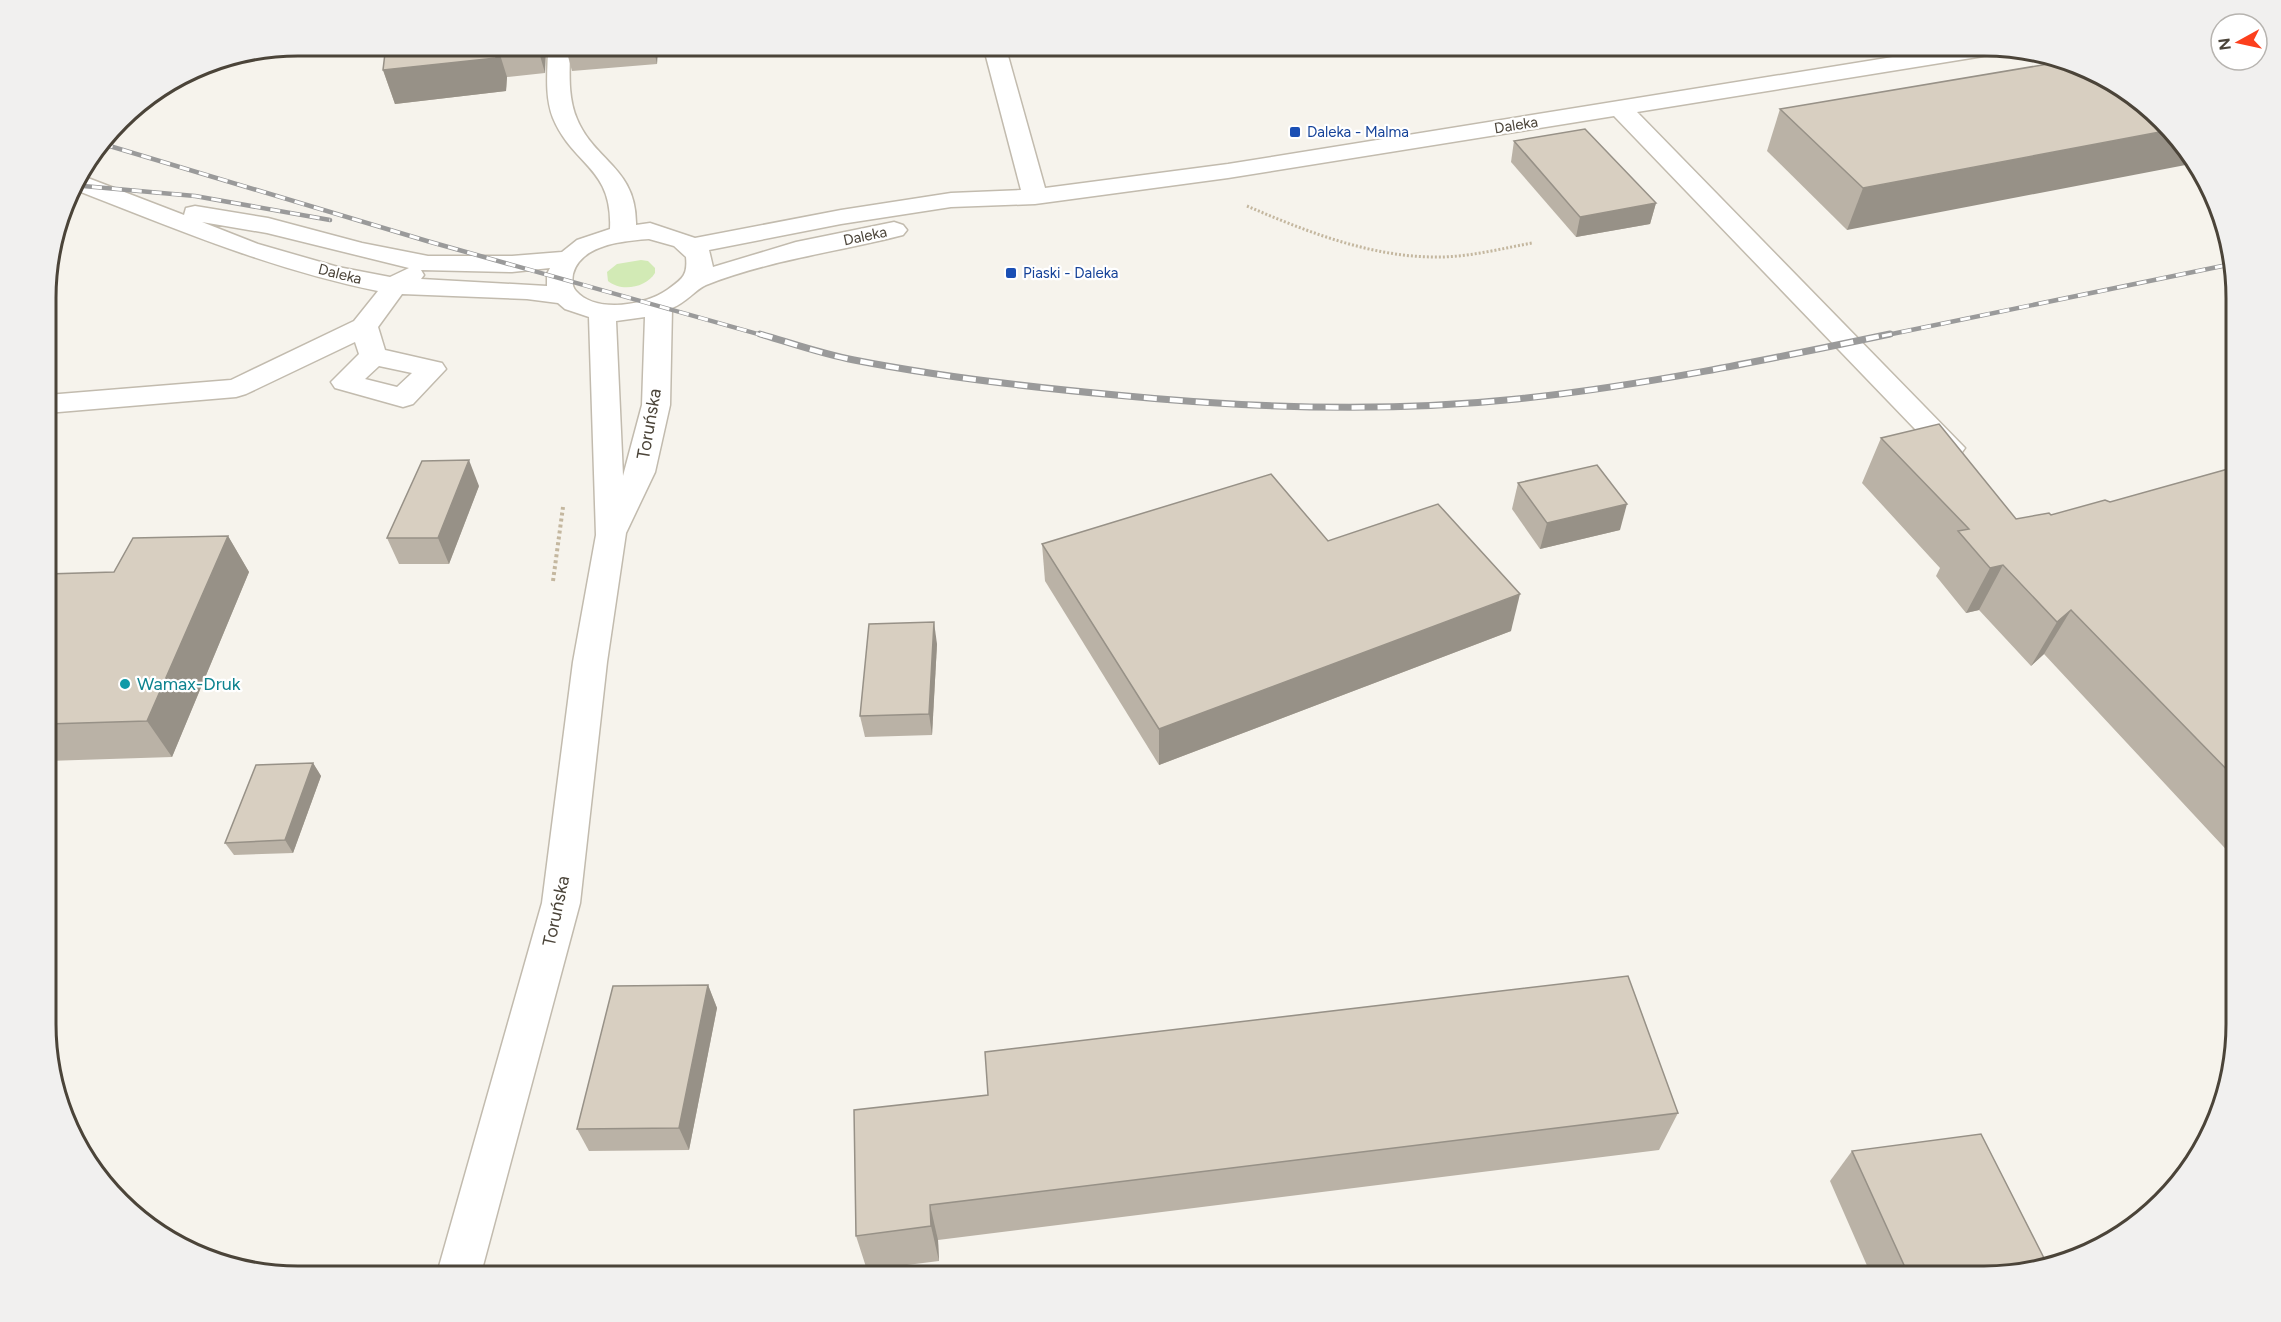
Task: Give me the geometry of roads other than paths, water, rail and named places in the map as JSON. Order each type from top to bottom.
[{"type":"street","points":[[559,56],[560,92],[565,119],[581,144],[613,180],[623,204],[623,233]]},
{"type":"street","points":[[997,56],[1035,196]]},
{"type":"street","name":"Daleka","points":[[693,246],[841,217],[951,200],[1035,196],[1208,173],[1941,56]]},
{"type":"street","points":[[1620,108],[1950,448]]},
{"type":"street","name":"Daleka","points":[[84,184],[128,200],[179,224],[249,249],[334,274],[395,286],[527,291],[563,296]]},
{"type":"street","name":"Daleka","points":[[696,280],[796,250],[954,217],[1035,196]]},
{"type":"street","name":"Daleka","points":[[128,200],[268,226],[360,250],[428,264],[512,264],[568,259]]},
{"type":"street","points":[[650,231],[671,235],[693,246],[700,256],[701,270],[696,280],[682,294],[659,305],[627,313],[602,313],[577,306],[563,296],[558,283],[561,269],[568,259],[592,243],[623,233],[650,231]]},
{"type":"street","points":[[56,403],[236,388],[364,327],[395,286],[428,264]]},
{"type":"street","name":"Toruńska","points":[[611,535],[640,472],[656,405],[659,305]]},
{"type":"street","name":"Toruńska","points":[[461,1266],[561,903],[590,662],[611,535],[602,313]]},
{"type":"street","points":[[364,327],[373,356]]},
{"type":"railway","points":[[109,146],[427,241],[765,336]]},
{"type":"railway","points":[[83,186],[195,196],[330,220]]},
{"type":"railway","points":[[1882,336],[2223,266]]},
{"type":"railway","points":[[760,334],[818,352],[854,360],[919,372],[1017,385],[1216,403],[1316,407],[1416,406],[1564,394],[1750,363],[1890,334]]},
{"type":"place","name":"Daleka - Malma","points":[[1295,132]]},
{"type":"place","name":"Piaski - Daleka","points":[[1011,273]]},
{"type":"place","name":"Wamax-Druk","points":[[125,684]]}]
